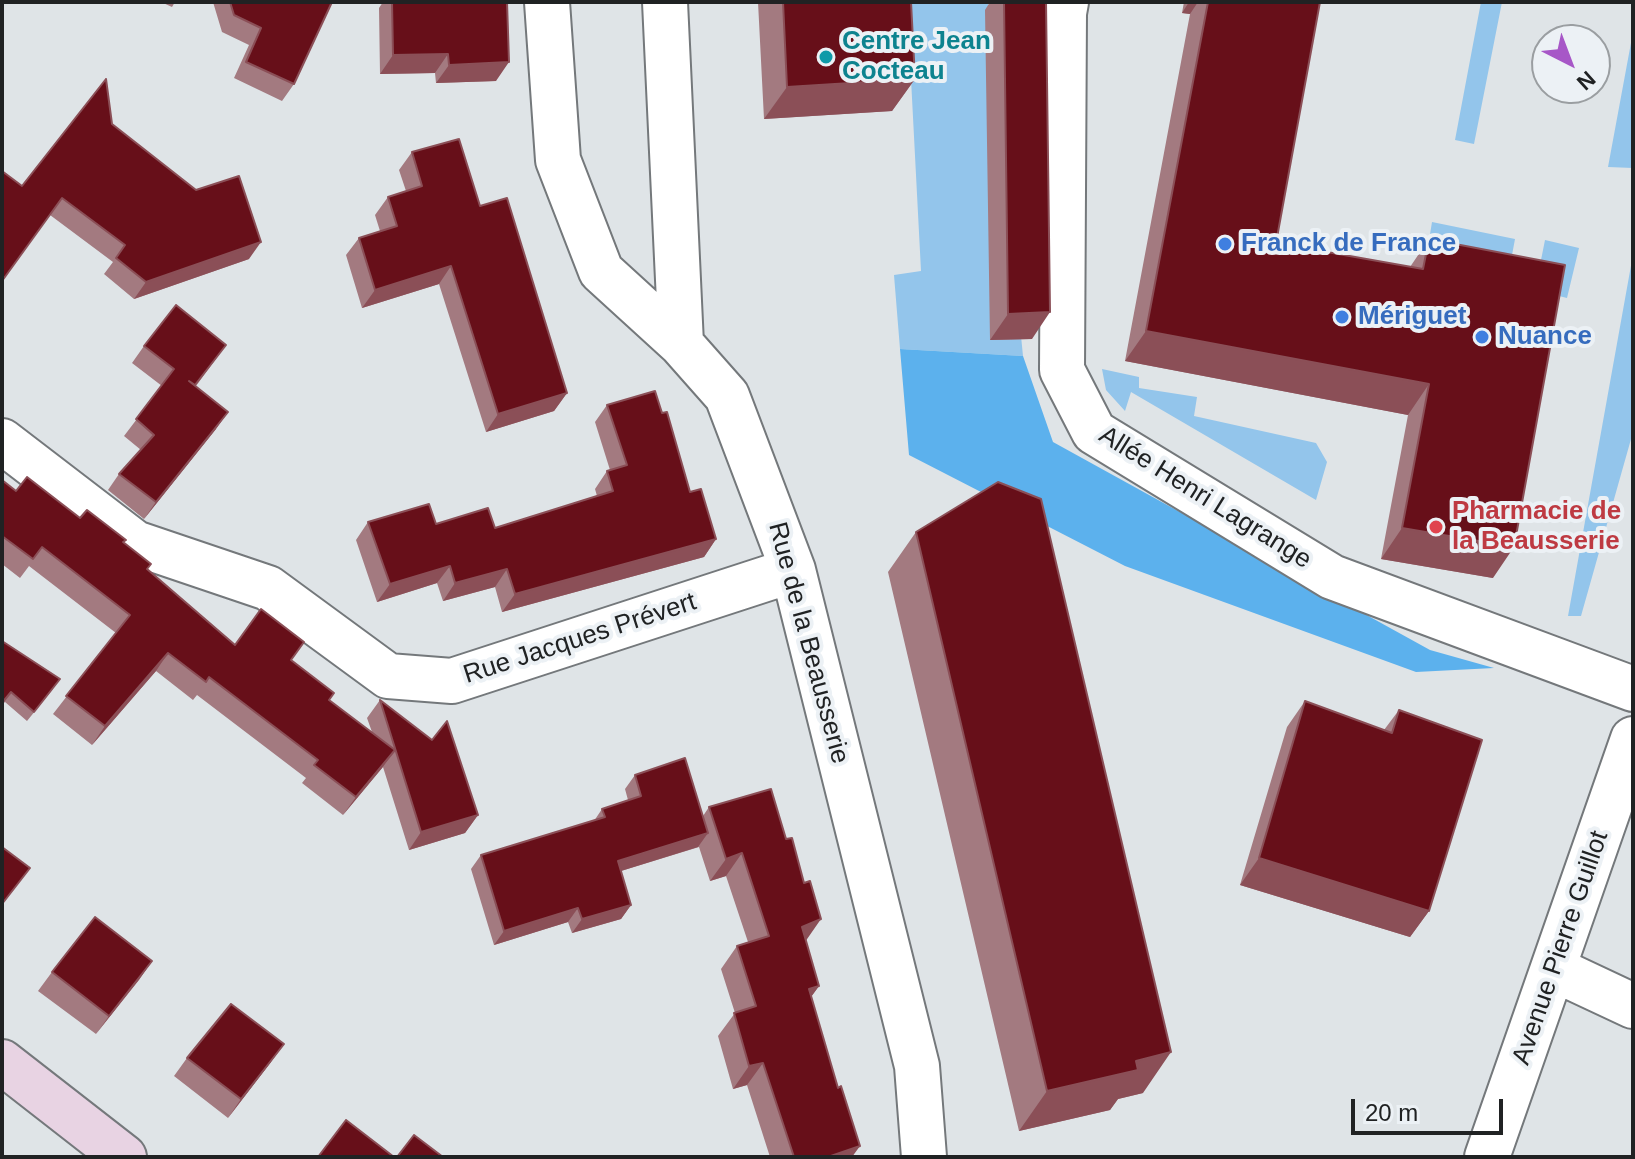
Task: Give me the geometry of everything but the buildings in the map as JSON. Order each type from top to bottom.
[{"type":"main road","points":[[2,1062],[124,1157]]},
{"type":"street","name":"Rue de la Beausserie","points":[[547,2],[558,160],[601,271],[681,344],[727,396],[793,570],[917,1066],[924,1157]]},
{"type":"street","points":[[665,2],[681,344]]},
{"type":"street","name":"Allée Henri Lagrange","points":[[1066,2],[1063,28],[1062,370],[1094,432],[1332,577],[1633,689]]},
{"type":"street","name":"Rue Jacques Prévert","points":[[2,441],[135,543],[268,588],[388,676],[452,681],[793,570]]},
{"type":"street","name":"Avenue Pierre Guillot","points":[[1487,1157],[1633,739]]},
{"type":"street","points":[[1554,969],[1633,1006]]},
{"type":"shaded area","points":[[907,2],[988,2],[1023,356],[900,349],[894,275],[921,271]]},
{"type":"shaded area","points":[[1481,2],[1502,2],[1474,144],[1455,140]]},
{"type":"shaded area","points":[[1633,32],[1633,168],[1608,167]]},
{"type":"shaded area","points":[[1432,222],[1515,239],[1507,282],[1425,265]]},
{"type":"shaded area","points":[[1545,240],[1579,248],[1567,298],[1535,290]]},
{"type":"shaded area","points":[[1632,260],[1633,432],[1581,616],[1568,616]]},
{"type":"shaded area","points":[[900,349],[1023,356],[1053,442],[1430,650],[1494,668],[1416,672],[1125,566],[909,455]]},
{"type":"shaded area","points":[[1102,369],[1139,377],[1139,388],[1197,397],[1194,416],[1316,443],[1327,462],[1316,500],[1131,392],[1125,411],[1106,390]]},
{"type":"place","name":"Centre Jean Cocteau","points":[[826,57]]},
{"type":"place","name":"Franck de France","points":[[1225,244]]},
{"type":"place","name":"Mériguet","points":[[1342,317]]},
{"type":"place","name":"Nuance","points":[[1482,337]]},
{"type":"place","name":"Pharmacie de la Beausserie","points":[[1436,527]]}]
